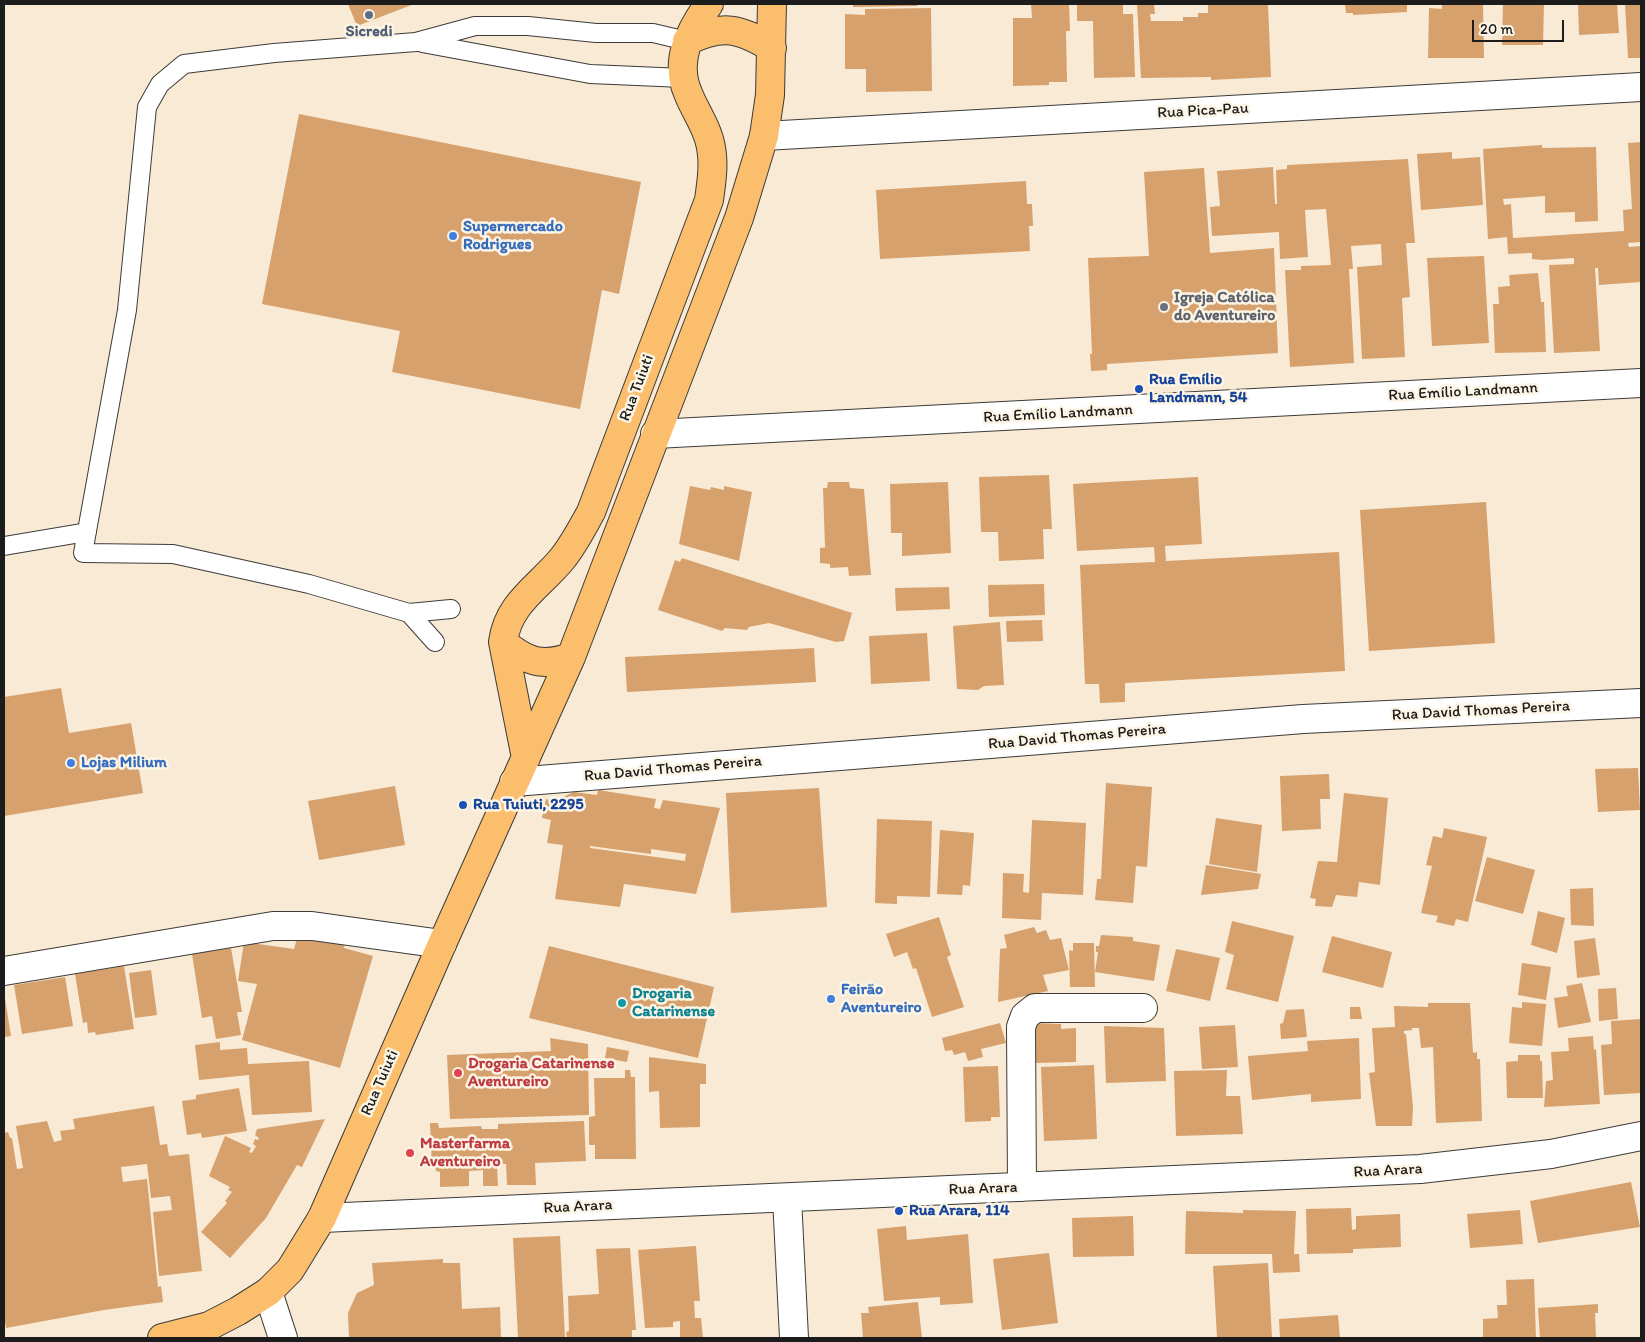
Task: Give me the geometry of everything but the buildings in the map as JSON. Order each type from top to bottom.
[{"type":"main road","name":"Rua Tuiuti","points":[[520,770],[503,642],[505,626],[514,609],[562,558],[579,535],[591,512],[709,200],[714,171],[709,140],[683,78],[682,59],[687,41],[709,4]]},
{"type":"main road","name":"Rua Tuiuti","points":[[162,1338],[209,1326],[268,1292],[290,1270],[322,1218],[571,657],[739,218],[764,136],[770,95],[772,4]]},
{"type":"main road","points":[[687,41],[714,30],[727,29],[743,32],[772,48]]},
{"type":"main road","points":[[503,642],[516,653],[533,661],[553,663],[571,657]]},
{"type":"street","name":"Rua Pica-Pau","points":[[764,136],[1641,87]]},
{"type":"street","name":"Rua Emílio Landmann","points":[[655,434],[1641,383]]},
{"type":"street","name":"Rua David Thomas Pereira","points":[[520,770],[1303,720],[1641,703]]},
{"type":"street","points":[[4,971],[273,926],[312,926],[442,944]]},
{"type":"street","points":[[1022,1187],[1020,1027],[1025,1016],[1035,1008],[1143,1008]]},
{"type":"street","name":"Rua Arara","points":[[322,1218],[1420,1169],[1551,1154],[1641,1136]]},
{"type":"street","points":[[787,1198],[794,1338]]},
{"type":"street","points":[[268,1292],[283,1338]]},
{"type":"lane","points":[[451,609],[409,613],[309,584],[183,556],[83,552],[127,310],[147,107],[160,84],[184,64],[274,53],[416,42],[475,26],[528,26],[596,32],[653,33],[687,41]]},
{"type":"lane","points":[[416,42],[590,74],[683,78]]},
{"type":"lane","points":[[4,546],[87,532]]},
{"type":"lane","points":[[409,613],[435,642]]},
{"type":"place","name":"Sicredi","points":[[369,15]]},
{"type":"place","name":"Supermercado Rodrigues","points":[[453,236]]},
{"type":"place","name":"Igreja Católica do Aventureiro","points":[[1164,307]]},
{"type":"place","name":"Rua Emílio Landmann, 54","points":[[1139,389]]},
{"type":"place","name":"Lojas Milium","points":[[71,763]]},
{"type":"place","name":"Rua Tuiuti, 2295","points":[[463,805]]},
{"type":"place","name":"Feirão Aventureiro","points":[[831,999]]},
{"type":"place","name":"Drogaria Catarinense","points":[[622,1003]]},
{"type":"place","name":"Drogaria Catarinense Aventureiro","points":[[458,1073]]},
{"type":"place","name":"Masterfarma Aventureiro","points":[[410,1153]]},
{"type":"place","name":"Rua Arara, 114","points":[[899,1211]]}]
